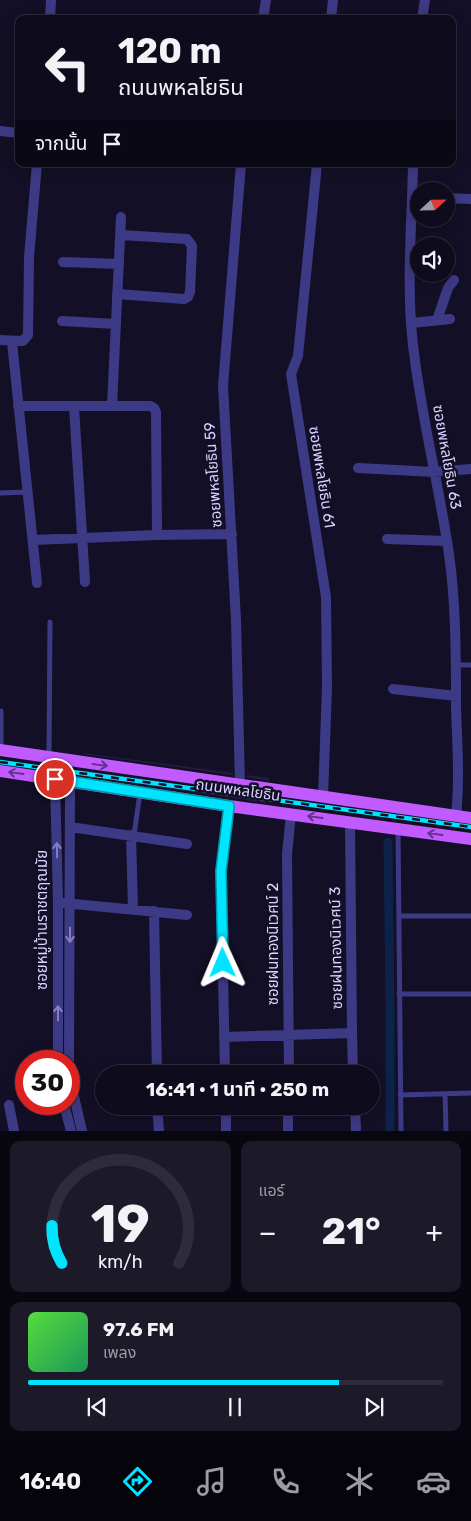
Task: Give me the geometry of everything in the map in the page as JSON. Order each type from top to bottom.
[{"type":"main road","name":"ถนนพหลโยธิน","points":[[0,750],[471,818]]},
{"type":"main road","name":"ถนนพหลโยธิน","points":[[0,771],[229,806],[471,839]]},
{"type":"main road","points":[[385,827],[386,806]]},
{"type":"main road","points":[[398,829],[399,808]]},
{"type":"street","points":[[50,15],[51,0]]},
{"type":"street","points":[[264,15],[266,0]]},
{"type":"street","points":[[331,15],[333,0]]},
{"type":"street","points":[[423,15],[425,0]]},
{"type":"street","points":[[0,131],[15,133]]},
{"type":"street","points":[[0,340],[24,341],[28,335],[29,257],[37,167]]},
{"type":"street","name":"ซอยพหลโยธิน 59","points":[[240,785],[236,620],[222,386],[241,167]]},
{"type":"street","name":"ซอยพหลโยธิน 61","points":[[316,167],[298,356],[291,374],[326,597],[327,687],[323,797]]},
{"type":"street","name":"ซอยพหลโยธิน 63","points":[[413,167],[415,182]]},
{"type":"street","points":[[455,198],[471,199]]},
{"type":"street","points":[[112,406],[121,218]]},
{"type":"street","name":"ซอยพหลโยธิน 63","points":[[413,228],[409,267],[413,345],[446,541],[452,590],[456,665],[458,796],[456,816]]},
{"type":"street","points":[[117,294],[184,299],[188,298],[190,292],[192,246],[187,239],[121,235]]},
{"type":"street","points":[[63,262],[119,264]]},
{"type":"street","points":[[437,320],[448,288],[452,282]]},
{"type":"street","points":[[412,323],[450,319]]},
{"type":"street","points":[[62,321],[115,324]]},
{"type":"street","points":[[12,342],[37,583]]},
{"type":"street","points":[[18,406],[150,406],[154,408],[156,412],[157,535]]},
{"type":"street","points":[[74,406],[85,582]]},
{"type":"street","points":[[358,468],[434,472],[471,469]]},
{"type":"street","points":[[33,540],[232,534]]},
{"type":"street","points":[[387,539],[446,541]]},
{"type":"street","points":[[393,689],[456,696]]},
{"type":"street","name":"ซอยหมู่บ้านราชตฤณมัย","points":[[55,779],[58,903],[58,1050]]},
{"type":"street","name":"ซอยหมู่บ้านราชตฤณมัย","points":[[69,1050],[70,781]]},
{"type":"street","points":[[225,1065],[221,871],[229,806]]},
{"type":"street","name":"ซอยฝนทองนิเวศน์ 2","points":[[288,1065],[287,854],[291,814]]},
{"type":"street","name":"ซอยฝนทองนิเวศน์ 3","points":[[350,822],[353,1065]]},
{"type":"street","points":[[70,827],[187,844]]},
{"type":"street","points":[[132,835],[133,909]]},
{"type":"street","points":[[58,903],[188,915]]},
{"type":"street","points":[[154,911],[157,1065]]},
{"type":"street","points":[[224,1037],[352,1033]]},
{"type":"street","points":[[9,1105],[14,1131]]},
{"type":"street","points":[[67,1115],[71,1131]]},
{"type":"street","name":"ซอยหมู่บ้านราชตฤณมัย","points":[[78,1115],[82,1131]]},
{"type":"street","points":[[158,1115],[159,1131]]},
{"type":"street","points":[[226,1115],[226,1131]]},
{"type":"street","points":[[288,1115],[288,1131]]},
{"type":"street","points":[[355,1115],[356,1131]]},
{"type":"lane","points":[[0,493],[28,492]]},
{"type":"lane","points":[[49,757],[50,622]]},
{"type":"lane","points":[[456,665],[471,665]]},
{"type":"lane","points":[[0,750],[1,711]]},
{"type":"lane","points":[[132,835],[140,792]]},
{"type":"lane","points":[[398,829],[401,1131]]},
{"type":"lane","points":[[399,916],[471,916]]},
{"type":"lane","points":[[399,994],[471,994]]},
{"type":"lane","points":[[400,1095],[471,1093]]},
{"type":"lane","points":[[445,1094],[446,1131]]},
{"type":"building","points":[[83,754],[233,773],[233,775]]},
{"type":"building","points":[[81,770],[267,797],[266,803],[80,775]]},
{"type":"building","points":[[247,775],[269,778],[269,781],[247,777]]},
{"type":"waterway","points":[[388,842],[390,1131]]},
{"type":"railway","points":[[0,762],[471,827]]},
{"type":"route","points":[[55,779],[229,806],[221,871],[223,963]]}]
